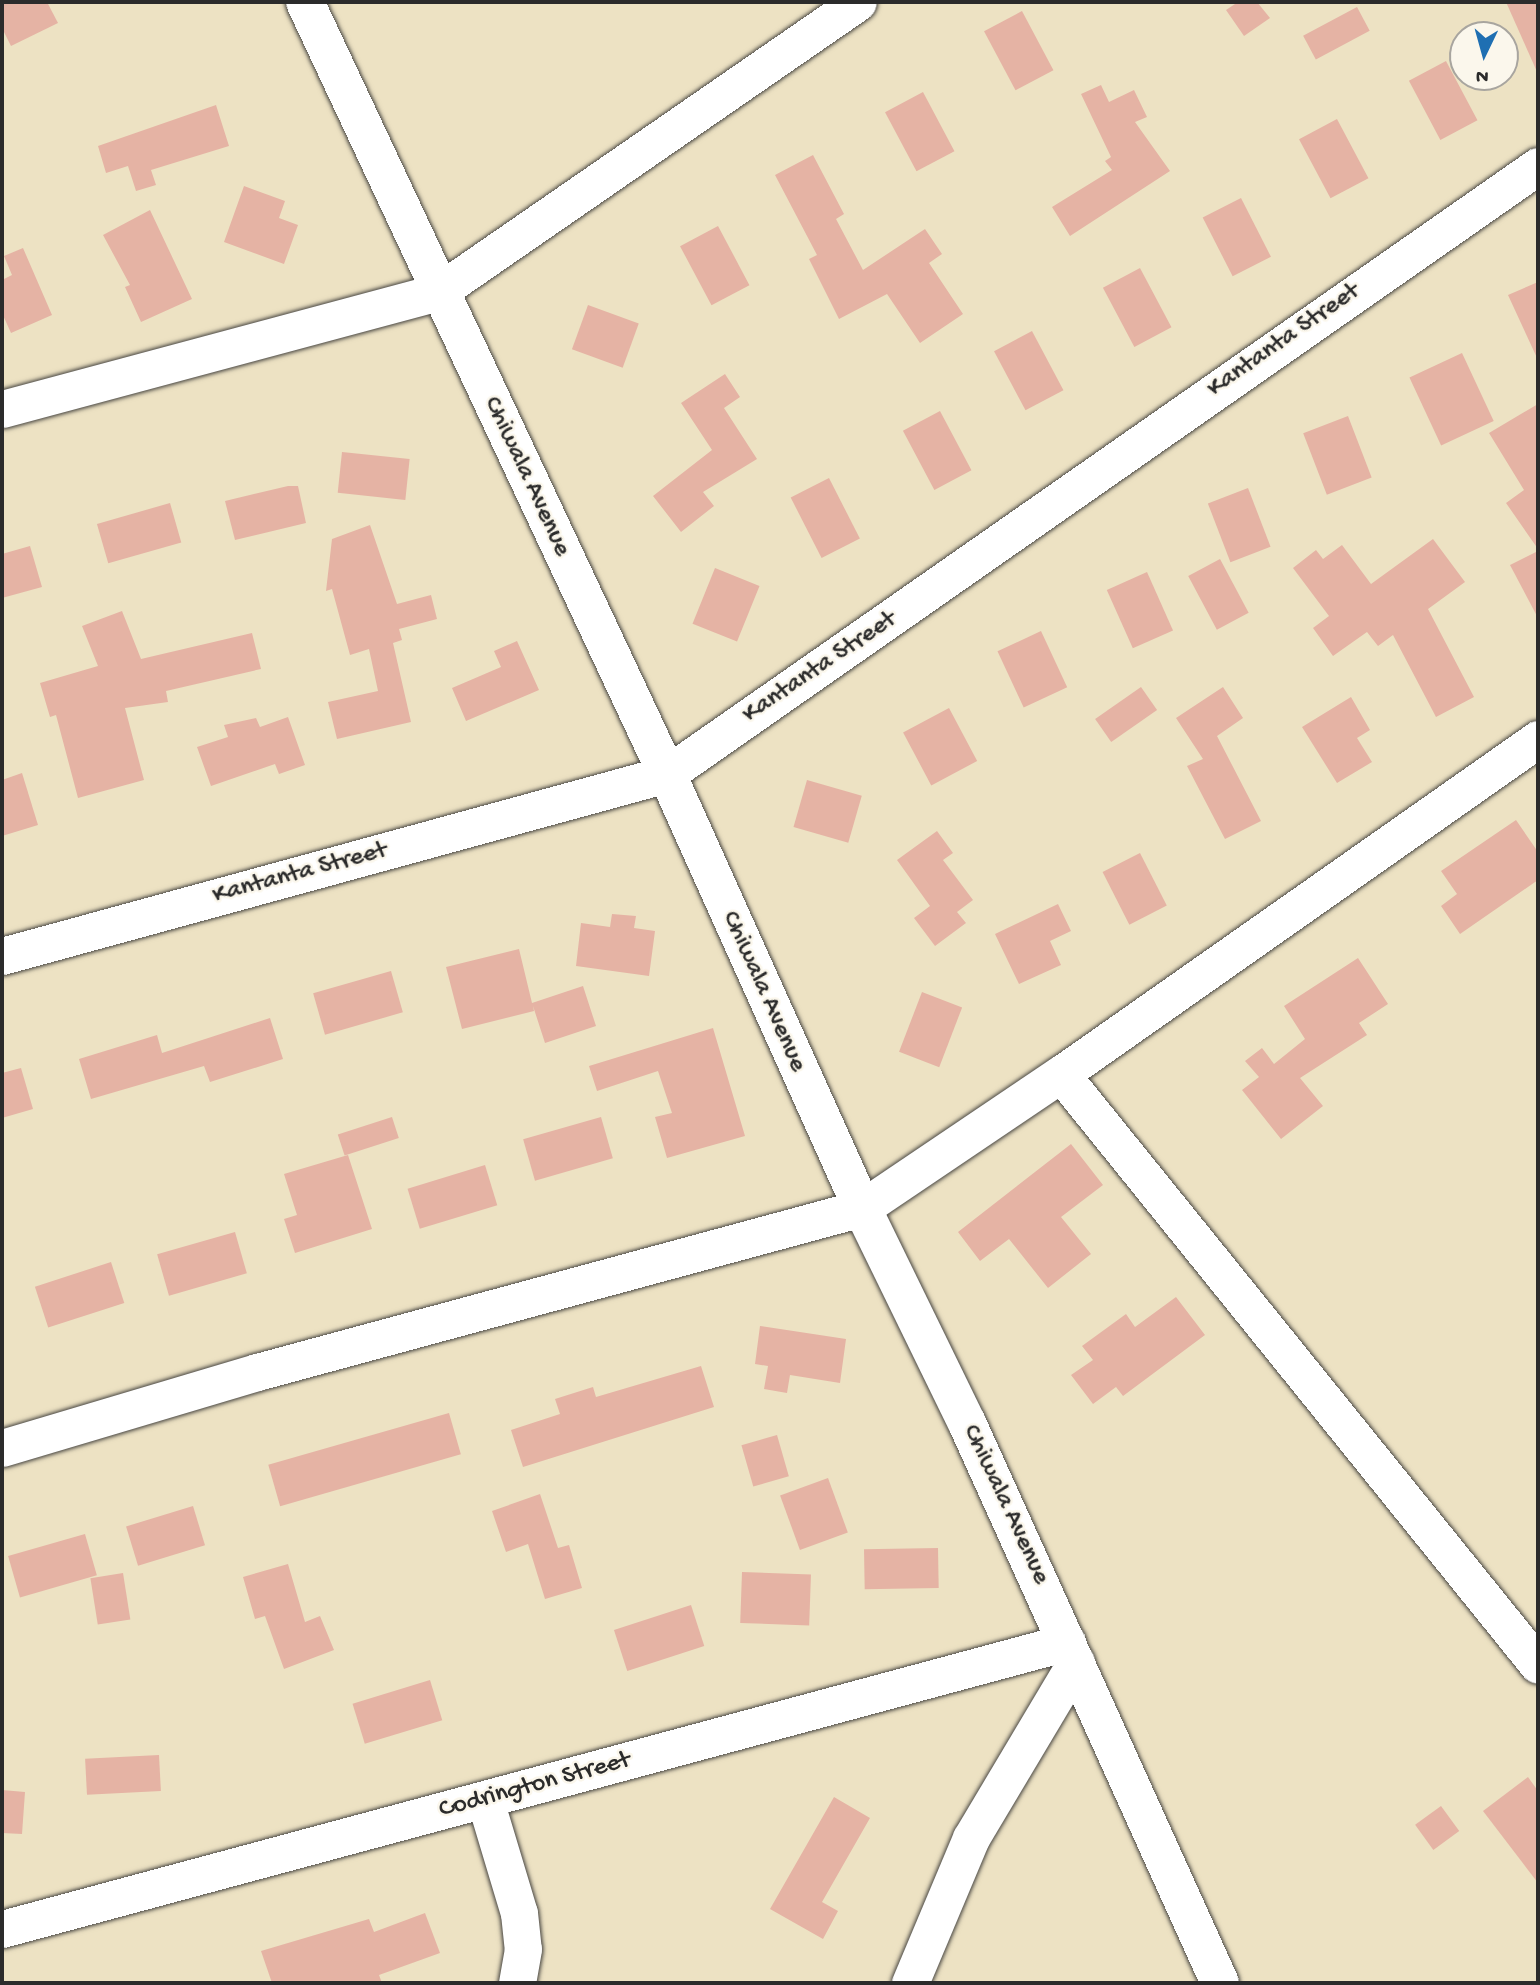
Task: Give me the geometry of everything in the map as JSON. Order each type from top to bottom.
[{"type":"main road","name":"Chiwala Avenue","points":[[306,2],[438,292],[667,774],[862,1208],[1072,1652],[1220,1983]]},
{"type":"street","points":[[2,409],[438,292],[858,2]]},
{"type":"street","name":"Kantanta Street","points":[[2,956],[667,774],[1538,166]]},
{"type":"street","points":[[2,1448],[257,1372],[862,1208],[1061,1074],[1538,739]]},
{"type":"street","points":[[1061,1074],[1538,1665]]},
{"type":"street","points":[[909,1983],[971,1838],[1072,1652]]},
{"type":"street","name":"Codrington Street","points":[[2,1929],[485,1800],[1072,1652]]},
{"type":"street","points":[[485,1800],[519,1913],[523,1949],[517,1983]]},
{"type":"building","points":[[2,2],[47,2],[58,23],[11,46],[2,28]]},
{"type":"building","points":[[1238,2],[1257,2],[1270,18],[1244,36],[1226,10]]},
{"type":"building","points":[[1506,2],[1538,2],[1538,74],[1519,31],[1519,21],[1514,21]]},
{"type":"building","points":[[1357,7],[1370,31],[1316,59],[1303,36]]},
{"type":"building","points":[[1022,11],[1053,70],[1015,90],[984,31]]},
{"type":"building","points":[[1446,61],[1449,67],[1449,91],[1462,91],[1477,120],[1440,140],[1409,81]]},
{"type":"building","points":[[1101,85],[1109,102],[1134,90],[1147,117],[1135,122],[1170,171],[1070,236],[1052,207],[1112,170],[1105,161],[1111,157],[1081,94]]},
{"type":"building","points":[[923,92],[954,151],[916,171],[885,112]]},
{"type":"building","points":[[216,105],[229,146],[151,170],[156,185],[136,191],[128,166],[106,173],[98,146]]},
{"type":"building","points":[[1337,119],[1368,178],[1330,198],[1299,139]]},
{"type":"building","points":[[813,155],[844,214],[836,219],[863,270],[925,229],[942,254],[929,263],[963,314],[920,343],[887,294],[839,319],[809,259],[817,255],[775,175]]},
{"type":"building","points":[[244,186],[285,201],[279,218],[298,225],[284,264],[224,242]]},
{"type":"building","points":[[1241,198],[1271,257],[1233,276],[1203,218]]},
{"type":"building","points":[[150,210],[192,299],[141,322],[125,287],[130,285],[103,235]]},
{"type":"building","points":[[718,226],[749,285],[711,305],[680,246]]},
{"type":"building","points":[[23,248],[52,315],[11,333],[2,313],[2,280],[12,275],[4,256]]},
{"type":"building","points":[[1140,268],[1171,327],[1134,347],[1103,288]]},
{"type":"building","points":[[1538,282],[1538,360],[1508,295]]},
{"type":"building","points":[[588,305],[639,323],[623,368],[572,349]]},
{"type":"building","points":[[1032,331],[1063,390],[1025,410],[994,351]]},
{"type":"building","points":[[1462,353],[1494,421],[1441,445],[1409,378]]},
{"type":"building","points":[[725,374],[740,397],[724,408],[757,459],[703,492],[714,506],[681,532],[653,496],[712,450],[681,403]]},
{"type":"building","points":[[1538,404],[1538,549],[1506,503],[1524,490],[1489,433]]},
{"type":"building","points":[[940,411],[971,470],[934,490],[903,431]]},
{"type":"building","points":[[1348,416],[1372,478],[1327,495],[1303,433]]},
{"type":"building","points":[[342,452],[410,459],[405,500],[338,493]]},
{"type":"building","points":[[829,478],[860,539],[822,558],[791,498]]},
{"type":"building","points":[[298,486],[306,523],[235,540],[225,501]]},
{"type":"building","points":[[1248,488],[1271,547],[1230,562],[1208,503]]},
{"type":"building","points":[[170,503],[181,542],[108,563],[97,524]]},
{"type":"building","points":[[370,525],[397,604],[431,595],[437,619],[399,629],[402,640],[393,643],[411,722],[337,739],[328,702],[378,691],[369,649],[350,655],[332,589],[326,591],[332,539]]},
{"type":"building","points":[[1433,539],[1465,582],[1428,609],[1474,697],[1436,717],[1393,635],[1378,646],[1367,632],[1333,656],[1313,628],[1329,616],[1293,568],[1316,550],[1323,559],[1342,545],[1371,584]]},
{"type":"building","points":[[30,546],[42,587],[2,598],[2,554]]},
{"type":"building","points":[[1538,551],[1538,618],[1510,565]]},
{"type":"building","points":[[1220,559],[1249,613],[1217,630],[1188,576]]},
{"type":"building","points":[[715,568],[760,586],[737,642],[693,624]]},
{"type":"building","points":[[1147,572],[1173,630],[1133,648],[1107,590]]},
{"type":"building","points":[[122,611],[141,659],[252,633],[261,669],[166,691],[168,702],[125,708],[144,780],[78,798],[56,715],[50,717],[40,683],[98,666],[82,626]]},
{"type":"building","points":[[1041,631],[1067,687],[1024,707],[997,651]]},
{"type":"building","points":[[517,641],[539,690],[466,721],[452,688],[501,667],[494,651]]},
{"type":"building","points":[[1141,687],[1157,710],[1111,742],[1095,719]]},
{"type":"building","points":[[1223,687],[1243,718],[1217,736],[1261,821],[1225,839],[1187,766],[1203,759],[1176,718]]},
{"type":"building","points":[[1351,697],[1370,730],[1357,738],[1372,762],[1337,783],[1302,727]]},
{"type":"building","points":[[949,708],[977,761],[931,785],[903,732]]},
{"type":"building","points":[[288,717],[305,765],[279,774],[275,764],[211,786],[197,747],[228,737],[224,725],[256,718],[260,727]]},
{"type":"building","points":[[22,773],[38,825],[2,836],[2,780]]},
{"type":"building","points":[[807,780],[862,796],[848,843],[793,827]]},
{"type":"building","points":[[1516,820],[1538,852],[1538,880],[1460,934],[1441,906],[1457,894],[1441,871]]},
{"type":"building","points":[[937,831],[953,853],[943,860],[973,900],[957,912],[966,923],[935,946],[914,918],[930,906],[897,860]]},
{"type":"building","points":[[1140,853],[1167,906],[1129,925],[1103,872]]},
{"type":"building","points":[[1058,904],[1071,931],[1050,941],[1061,965],[1019,984],[995,934]]},
{"type":"building","points":[[612,914],[636,916],[634,928],[655,931],[649,976],[576,966],[581,923],[610,927]]},
{"type":"building","points":[[519,949],[532,1003],[583,986],[596,1026],[545,1043],[533,1006],[534,1011],[462,1029],[446,967]]},
{"type":"building","points":[[1358,958],[1388,1004],[1359,1023],[1367,1035],[1300,1078],[1323,1106],[1281,1139],[1242,1090],[1259,1077],[1245,1061],[1262,1048],[1274,1064],[1305,1039],[1284,1006]]},
{"type":"building","points":[[391,971],[403,1012],[325,1035],[313,993]]},
{"type":"building","points":[[922,992],[962,1007],[939,1067],[899,1052]]},
{"type":"building","points":[[270,1018],[283,1059],[210,1082],[204,1066],[91,1099],[79,1059],[157,1035],[162,1053]]},
{"type":"building","points":[[713,1028],[745,1136],[667,1158],[655,1117],[672,1113],[658,1071],[597,1091],[589,1066]]},
{"type":"building","points":[[21,1068],[33,1109],[2,1118],[2,1073]]},
{"type":"building","points":[[392,1117],[399,1138],[345,1156],[338,1135]]},
{"type":"building","points":[[601,1117],[613,1158],[535,1181],[523,1139]]},
{"type":"building","points":[[1071,1144],[1103,1185],[1061,1217],[1091,1254],[1048,1288],[1009,1239],[980,1261],[958,1232]]},
{"type":"building","points":[[348,1155],[372,1229],[295,1253],[284,1219],[297,1215],[284,1174]]},
{"type":"building","points":[[485,1165],[497,1205],[420,1229],[408,1189]]},
{"type":"building","points":[[235,1232],[247,1273],[169,1296],[157,1254]]},
{"type":"building","points":[[111,1262],[124,1303],[48,1328],[35,1287]]},
{"type":"building","points":[[1176,1297],[1205,1335],[1123,1396],[1116,1387],[1093,1404],[1071,1375],[1093,1360],[1082,1346],[1126,1314],[1135,1327]]},
{"type":"building","points":[[760,1326],[846,1339],[840,1383],[790,1375],[787,1393],[764,1389],[768,1366],[755,1364]]},
{"type":"building","points":[[701,1366],[714,1407],[523,1467],[511,1430],[560,1414],[555,1399],[593,1387],[596,1397]]},
{"type":"building","points":[[449,1413],[461,1454],[280,1506],[268,1465]]},
{"type":"building","points":[[777,1435],[789,1476],[753,1487],[741,1445]]},
{"type":"building","points":[[828,1478],[848,1533],[800,1550],[780,1495]]},
{"type":"building","points":[[540,1494],[558,1548],[569,1545],[582,1588],[545,1599],[528,1544],[506,1552],[492,1511]]},
{"type":"building","points":[[193,1506],[205,1545],[138,1566],[126,1526]]},
{"type":"building","points":[[85,1534],[97,1575],[20,1597],[8,1556]]},
{"type":"building","points":[[938,1548],[939,1588],[865,1589],[864,1549]]},
{"type":"building","points":[[288,1564],[305,1622],[320,1616],[334,1650],[284,1669],[265,1616],[255,1619],[243,1577]]},
{"type":"building","points":[[742,1572],[811,1574],[809,1625],[740,1623]]},
{"type":"building","points":[[123,1573],[130,1619],[98,1625],[90,1578]]},
{"type":"building","points":[[691,1605],[704,1646],[627,1671],[614,1630]]},
{"type":"building","points":[[430,1680],[442,1720],[365,1744],[353,1704]]},
{"type":"building","points":[[159,1755],[161,1791],[87,1795],[85,1759]]},
{"type":"building","points":[[1528,1777],[1538,1791],[1538,1883],[1483,1811]]},
{"type":"building","points":[[2,1790],[25,1792],[22,1834],[2,1833]]},
{"type":"building","points":[[834,1797],[870,1818],[822,1902],[838,1911],[823,1939],[770,1909]]},
{"type":"building","points":[[1441,1806],[1459,1831],[1433,1850],[1415,1825]]},
{"type":"building","points":[[425,1913],[440,1953],[379,1975],[382,1983],[272,1983],[261,1951],[369,1919],[374,1932]]}]
